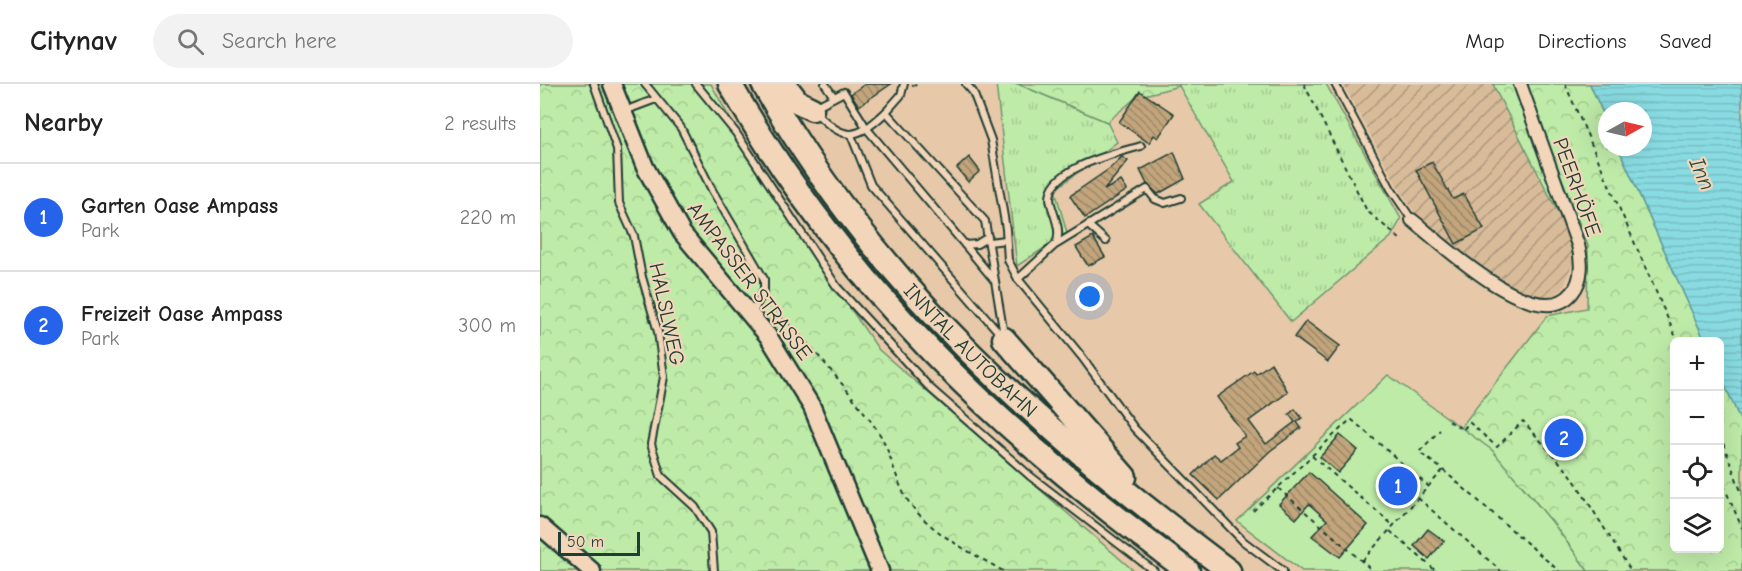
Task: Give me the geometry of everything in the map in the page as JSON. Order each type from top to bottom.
[{"type":"highway","name":"INNTAL AUTOBAHN","points":[[730,84],[803,197],[871,287],[926,347],[970,393],[1055,468],[1188,571]]},
{"type":"highway","name":"INNTAL AUTOBAHN","points":[[763,84],[826,184],[896,273],[948,333],[1076,452],[1229,571]]},
{"type":"highway","points":[[784,84],[798,102],[809,104]]},
{"type":"highway","points":[[1004,339],[1125,478],[1153,502],[1165,523]]},
{"type":"main road","name":"AMPASSER STRASSE","points":[[612,84],[662,201],[682,233],[754,311],[812,406],[880,571]]},
{"type":"main road","points":[[540,526],[592,571]]},
{"type":"street","name":"PEERHÖFE","points":[[1412,220],[1494,285],[1526,301],[1548,304],[1558,302],[1572,293],[1581,268],[1578,245],[1520,84]]},
{"type":"lane","name":"HALSLWEG","points":[[594,84],[617,149],[619,203],[634,236],[642,277],[658,332],[664,376],[651,444],[661,476],[696,507],[711,532],[714,571]]},
{"type":"lane","points":[[645,84],[681,128],[712,189],[764,279],[765,289],[754,311]]},
{"type":"lane","points":[[696,84],[736,133],[837,287],[930,388],[1030,476],[1154,571]]},
{"type":"lane","points":[[825,84],[834,97]]},
{"type":"lane","points":[[904,84],[901,95],[886,112],[867,129],[851,135],[837,132],[809,104],[844,92],[867,129],[995,280]]},
{"type":"lane","points":[[966,84],[973,92],[991,140],[1008,260],[1018,279],[1082,357],[1134,428],[1243,541],[1283,571]]},
{"type":"lane","points":[[1335,84],[1391,189],[1412,220]]},
{"type":"lane","points":[[632,108],[656,99]]},
{"type":"lane","points":[[886,112],[985,220],[1004,339]]},
{"type":"lane","points":[[851,135],[871,185],[1004,339]]},
{"type":"lane","points":[[1056,244],[1059,238],[1049,200],[1054,184],[1085,163],[1141,146]]},
{"type":"lane","points":[[1018,279],[1056,244],[1088,225],[1095,218],[1147,189],[1155,199],[1166,203],[1181,198]]},
{"type":"lane","points":[[1088,225],[1106,241]]},
{"type":"lane","points":[[965,245],[988,240],[1006,240]]},
{"type":"path","points":[[1304,84],[1367,211],[1400,238]]},
{"type":"path","points":[[1565,84],[1676,337]]},
{"type":"path","points":[[754,311],[770,307],[849,390],[882,438],[910,504],[937,532],[1003,571]]},
{"type":"path","points":[[1253,512],[1351,419],[1428,486]]},
{"type":"path","points":[[1449,422],[1463,430],[1469,422],[1497,447],[1523,421],[1571,476],[1631,571]]},
{"type":"path","points":[[1440,430],[1419,452],[1443,470],[1559,571]]},
{"type":"path","points":[[1723,445],[1742,494]]},
{"type":"path","points":[[1312,456],[1394,526]]},
{"type":"path","points":[[1362,561],[1443,470]]},
{"type":"path","points":[[1278,488],[1373,571]]},
{"type":"path","points":[[1724,488],[1742,528]]},
{"type":"path","points":[[1418,498],[1502,571]]},
{"type":"path","points":[[1390,531],[1436,571]]},
{"type":"shaded area","points":[[1343,84],[1493,84],[1567,230],[1575,256],[1563,289],[1549,298],[1529,295],[1478,268],[1423,225],[1397,185]]},
{"type":"green space","points":[[540,84],[711,84],[772,195],[879,350],[1134,571],[540,571]]},
{"type":"green space","points":[[996,84],[1018,84],[1107,122],[1117,142],[1055,190],[1067,233],[1017,266]]},
{"type":"green space","points":[[1018,84],[1178,84],[1179,86],[1137,97],[1107,122]]},
{"type":"green space","points":[[1178,84],[1326,84],[1401,219],[1391,237],[1291,322],[1199,204],[1234,182]]},
{"type":"green space","points":[[1493,84],[1514,84],[1567,230],[1498,95]]},
{"type":"green space","points":[[1525,84],[1590,84],[1598,102],[1598,156],[1622,156],[1703,337],[1670,337],[1670,553],[1724,553],[1724,383],[1742,424],[1742,571],[1588,571],[1514,476],[1480,442],[1461,427],[1547,316],[1587,308],[1588,246]]},
{"type":"green space","points":[[1388,375],[1492,450],[1553,523],[1588,571],[1302,571],[1237,521]]},
{"type":"water","name":"Inn","points":[[1590,84],[1742,84],[1742,424],[1724,383],[1724,337],[1703,337],[1622,156],[1652,156],[1652,102],[1598,102]]},
{"type":"building","points":[[865,84],[891,84],[859,106],[851,94]]},
{"type":"building","points":[[1140,91],[1174,114],[1158,138],[1154,135],[1149,143],[1119,122]]},
{"type":"building","points":[[1174,152],[1185,179],[1158,194],[1147,184],[1140,170]]},
{"type":"building","points":[[969,157],[980,171],[968,182],[957,168]]},
{"type":"building","points":[[1122,157],[1128,161],[1104,190],[1121,181],[1127,190],[1085,218],[1070,196],[1109,169]]},
{"type":"building","points":[[1432,162],[1453,199],[1464,194],[1484,229],[1456,244],[1416,170]]},
{"type":"building","points":[[1093,237],[1105,257],[1088,266],[1076,247]]},
{"type":"building","points":[[1306,321],[1340,346],[1328,362],[1294,337]]},
{"type":"building","points":[[1271,363],[1288,392],[1249,421],[1266,444],[1295,422],[1289,414],[1295,409],[1302,418],[1297,422],[1301,428],[1270,451],[1219,500],[1193,475],[1214,454],[1221,460],[1238,447],[1235,443],[1245,436],[1217,397],[1254,371],[1256,374]]},
{"type":"building","points":[[1340,435],[1358,450],[1338,473],[1320,457]]},
{"type":"building","points":[[1309,472],[1368,525],[1340,557],[1312,536],[1327,520],[1309,504],[1296,519],[1279,504]]},
{"type":"building","points":[[1428,529],[1444,541],[1429,559],[1414,546]]},
{"type":"place","name":"Freizeit Oase Ampass","points":[[1564,438]]},
{"type":"place","name":"Garten Oase Ampass","points":[[1398,486]]}]
